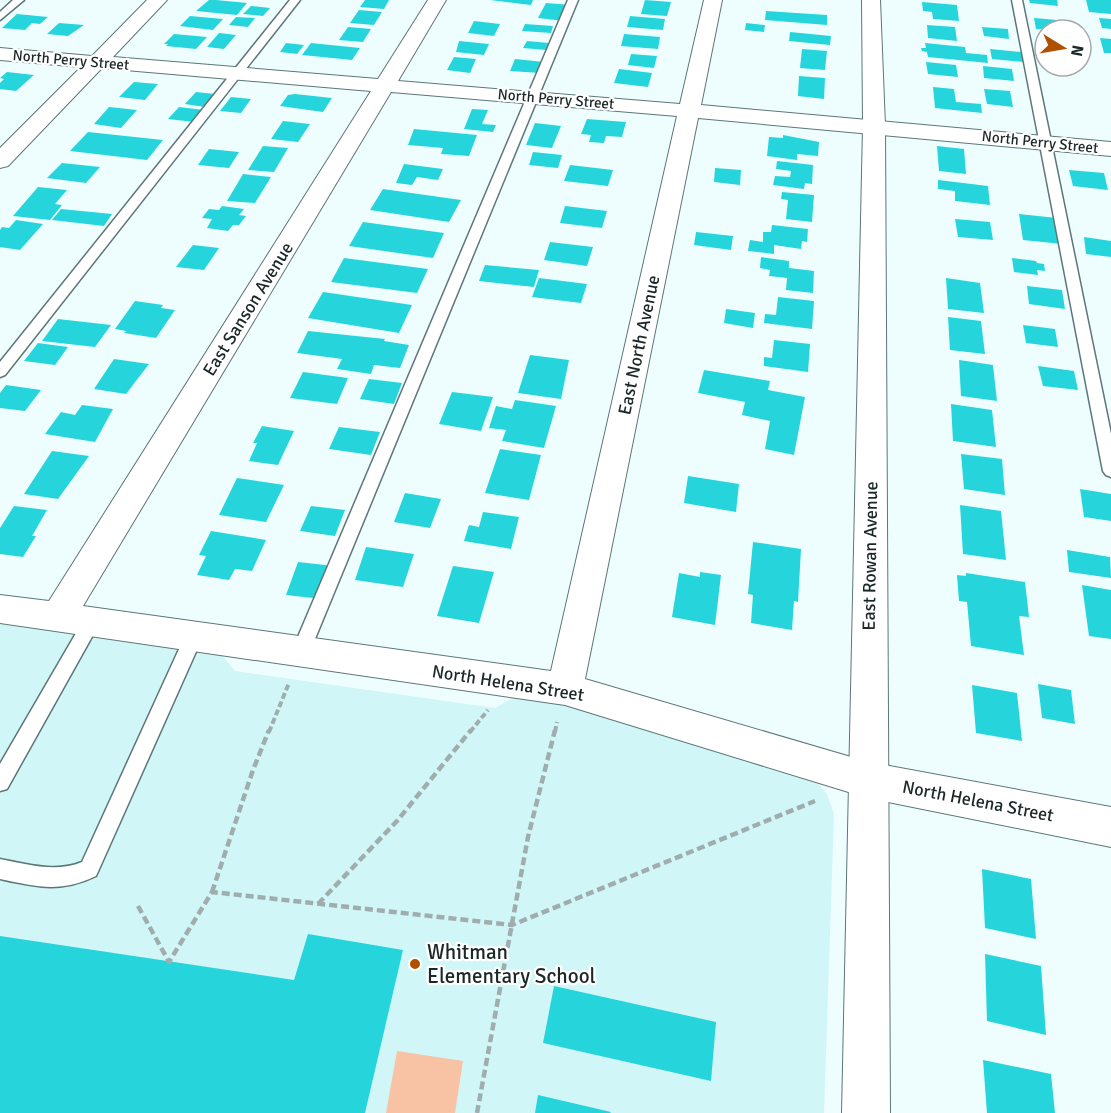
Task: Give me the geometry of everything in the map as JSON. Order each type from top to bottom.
[{"type":"street","points":[[0,161],[158,0]]},
{"type":"street","name":"East Sanson Avenue","points":[[75,619],[437,0]]},
{"type":"street","name":"East North Avenue","points":[[565,689],[713,0]]},
{"type":"street","name":"East Rowan Avenue","points":[[866,1113],[874,126],[871,0]]},
{"type":"street","name":"North Perry Street","points":[[0,54],[690,110],[1111,149]]},
{"type":"street","name":"North Helena Street","points":[[0,609],[565,689],[868,780],[1111,826]]},
{"type":"lane","points":[[0,17],[19,0]]},
{"type":"lane","points":[[0,372],[295,0]]},
{"type":"lane","points":[[302,651],[573,0]]},
{"type":"lane","points":[[1017,0],[1111,471]]},
{"type":"lane","points":[[0,782],[75,619]]},
{"type":"lane","points":[[0,869],[52,879],[78,876],[90,869],[194,636]]},
{"type":"path","points":[[138,906],[169,962],[212,892],[253,770],[302,651]]},
{"type":"path","points":[[318,904],[397,821],[512,682]]},
{"type":"path","points":[[477,1113],[528,837],[565,689]]},
{"type":"path","points":[[212,892],[512,925],[868,780]]},
{"type":"shaded area","name":"Whitman Elementary School","points":[[0,622],[221,654],[235,671],[495,708],[514,697],[568,704],[818,784],[827,794],[834,814],[824,1113],[0,1113]]},
{"type":"shaded area","points":[[397,1051],[463,1061],[455,1113],[386,1113]]},
{"type":"building","points":[[209,0],[247,3],[237,15],[196,11]]},
{"type":"building","points":[[365,0],[389,0],[384,9],[360,7]]},
{"type":"building","points":[[490,0],[533,0],[531,5]]},
{"type":"building","points":[[645,0],[671,2],[667,16],[641,14]]},
{"type":"building","points":[[1029,0],[1057,0],[1058,6],[1030,3]]},
{"type":"building","points":[[1086,0],[1111,0],[1111,14],[1089,12]]},
{"type":"building","points":[[922,2],[957,5],[959,21],[933,19],[932,12],[923,11]]},
{"type":"building","points":[[546,3],[571,5],[564,21],[538,18]]},
{"type":"building","points":[[251,6],[270,8],[263,16],[243,14]]},
{"type":"building","points":[[359,10],[382,12],[374,25],[350,23]]},
{"type":"building","points":[[766,11],[827,15],[827,25],[765,20]]},
{"type":"building","points":[[17,14],[48,17],[40,24],[32,23],[25,30],[2,28]]},
{"type":"building","points":[[190,16],[223,19],[213,30],[180,26]]},
{"type":"building","points":[[630,16],[665,19],[663,30],[627,27]]},
{"type":"building","points":[[236,17],[255,18],[248,27],[229,25]]},
{"type":"building","points":[[1099,18],[1111,19],[1111,29],[1102,28]]},
{"type":"building","points":[[474,21],[500,24],[494,36],[468,33]]},
{"type":"building","points":[[59,23],[84,25],[68,36],[47,34]]},
{"type":"building","points":[[746,23],[765,25],[764,32],[745,30]]},
{"type":"building","points":[[525,24],[553,26],[551,33],[522,31]]},
{"type":"building","points":[[927,25],[955,27],[957,41],[928,38]]},
{"type":"building","points":[[348,27],[371,29],[363,42],[339,40]]},
{"type":"building","points":[[982,27],[1008,29],[1009,39],[984,36]]},
{"type":"building","points":[[790,32],[831,36],[830,45],[789,41]]},
{"type":"building","points":[[219,33],[236,35],[224,49],[207,47]]},
{"type":"building","points":[[174,34],[207,37],[196,49],[166,46],[168,44],[164,44]]},
{"type":"building","points":[[624,34],[660,37],[658,49],[621,46]]},
{"type":"building","points":[[1100,38],[1111,39],[1111,53],[1104,53]]},
{"type":"building","points":[[459,41],[489,44],[484,55],[456,52]]},
{"type":"building","points":[[527,41],[549,43],[546,50],[523,48]]},
{"type":"building","points":[[286,43],[304,45],[297,54],[280,52]]},
{"type":"building","points":[[311,43],[360,48],[352,60],[302,55]]},
{"type":"building","points":[[925,43],[965,47],[966,53],[987,55],[988,63],[928,57],[927,52],[922,51],[921,48],[926,48]]},
{"type":"building","points":[[802,49],[827,51],[825,70],[800,68]]},
{"type":"building","points":[[990,49],[1022,52],[1024,62],[992,59]]},
{"type":"building","points":[[631,54],[657,56],[654,68],[628,65]]},
{"type":"building","points":[[454,57],[476,59],[470,73],[447,70]]},
{"type":"building","points":[[515,59],[544,62],[540,73],[510,71]]},
{"type":"building","points":[[926,62],[956,65],[958,77],[928,74]]},
{"type":"building","points":[[983,66],[1012,69],[1014,81],[984,78]]},
{"type":"building","points":[[619,69],[652,73],[648,87],[614,83]]},
{"type":"building","points":[[7,72],[34,75],[16,91],[0,89],[0,83],[4,79],[0,78]]},
{"type":"building","points":[[799,76],[825,78],[824,99],[798,96]]},
{"type":"building","points":[[134,82],[158,84],[145,100],[119,97]]},
{"type":"building","points":[[933,87],[954,89],[956,102],[981,104],[982,113],[935,108]]},
{"type":"building","points":[[984,89],[1010,91],[1013,107],[987,104]]},
{"type":"building","points":[[196,92],[215,94],[205,107],[185,104]]},
{"type":"building","points":[[288,95],[332,98],[323,112],[280,106]]},
{"type":"building","points":[[231,97],[251,99],[241,113],[220,111]]},
{"type":"building","points":[[109,107],[137,110],[121,128],[94,124]]},
{"type":"building","points":[[179,107],[204,110],[194,122],[168,119]]},
{"type":"building","points":[[472,109],[488,110],[482,124],[496,125],[493,132],[464,129]]},
{"type":"building","points":[[587,119],[626,122],[622,137],[606,136],[604,143],[589,142],[591,135],[581,134]]},
{"type":"building","points":[[283,121],[310,124],[298,142],[271,139]]},
{"type":"building","points":[[535,123],[561,126],[552,148],[526,145]]},
{"type":"building","points":[[414,129],[477,135],[469,156],[441,154],[443,148],[408,145]]},
{"type":"building","points":[[88,132],[163,140],[147,160],[70,151]]},
{"type":"building","points":[[783,135],[819,142],[818,156],[797,154],[797,160],[767,156],[769,137],[783,138]]},
{"type":"building","points":[[263,146],[288,148],[274,172],[248,170]]},
{"type":"building","points":[[937,146],[964,149],[966,174],[939,171]]},
{"type":"building","points":[[209,149],[239,152],[229,168],[198,165]]},
{"type":"building","points":[[533,152],[562,155],[558,168],[529,165]]},
{"type":"building","points":[[777,161],[813,165],[812,184],[805,183],[804,189],[773,185],[775,176],[790,177],[791,171],[776,169]]},
{"type":"building","points":[[62,163],[100,167],[86,183],[47,178]]},
{"type":"building","points":[[404,164],[443,169],[438,180],[417,177],[412,185],[396,183]]},
{"type":"building","points":[[570,165],[613,170],[608,186],[564,181]]},
{"type":"building","points":[[715,168],[741,170],[740,185],[714,182]]},
{"type":"building","points":[[1069,170],[1104,173],[1108,190],[1073,186]]},
{"type":"building","points":[[243,174],[271,177],[255,203],[227,201]]},
{"type":"building","points":[[938,180],[988,186],[990,205],[955,201],[955,191],[938,189]]},
{"type":"building","points":[[38,187],[67,190],[55,204],[62,205],[50,220],[13,216]]},
{"type":"building","points":[[383,189],[461,200],[449,222],[370,210]]},
{"type":"building","points":[[782,192],[814,195],[812,222],[786,219],[788,200],[781,199]]},
{"type":"building","points":[[222,206],[244,209],[239,215],[246,216],[239,225],[233,225],[228,231],[207,228],[212,219],[202,218],[209,209],[219,210]]},
{"type":"building","points":[[565,206],[607,211],[602,228],[560,223]]},
{"type":"building","points":[[61,209],[112,214],[104,226],[52,220]]},
{"type":"building","points":[[1019,214],[1057,218],[1062,244],[1023,240]]},
{"type":"building","points":[[955,219],[990,222],[993,240],[958,237]]},
{"type":"building","points":[[16,220],[43,224],[20,250],[0,247],[0,230],[2,227],[9,228]]},
{"type":"building","points":[[363,222],[444,233],[433,258],[349,246]]},
{"type":"building","points":[[772,225],[808,229],[807,242],[802,241],[801,249],[774,245],[774,254],[748,251],[750,240],[763,242],[763,232],[771,232]]},
{"type":"building","points":[[696,232],[733,236],[731,250],[694,245]]},
{"type":"building","points":[[1084,237],[1111,241],[1111,257],[1086,254]]},
{"type":"building","points":[[550,242],[593,247],[587,266],[544,260]]},
{"type":"building","points":[[193,245],[219,248],[204,270],[176,267]]},
{"type":"building","points":[[761,257],[789,261],[789,268],[814,271],[813,293],[786,290],[787,278],[769,276],[770,270],[760,268]]},
{"type":"building","points":[[344,258],[428,269],[417,293],[331,282]]},
{"type":"building","points":[[1012,258],[1044,264],[1045,271],[1037,270],[1038,275],[1014,272]]},
{"type":"building","points":[[485,265],[539,270],[534,287],[479,281]]},
{"type":"building","points":[[539,278],[587,284],[581,303],[532,297]]},
{"type":"building","points":[[946,278],[980,283],[984,313],[948,309]]},
{"type":"building","points":[[1027,286],[1062,290],[1065,309],[1029,304]]},
{"type":"building","points":[[323,292],[412,305],[399,333],[308,318]]},
{"type":"building","points":[[778,297],[814,301],[812,329],[764,323],[765,314],[776,315]]},
{"type":"building","points":[[135,301],[163,305],[161,308],[175,310],[156,338],[124,333],[126,331],[115,329]]},
{"type":"building","points":[[726,309],[755,313],[753,328],[724,323]]},
{"type":"building","points":[[948,317],[981,321],[985,354],[950,350]]},
{"type":"building","points":[[58,319],[111,325],[95,347],[42,341]]},
{"type":"building","points":[[1023,325],[1055,329],[1058,347],[1026,343]]},
{"type":"building","points":[[308,331],[385,339],[384,341],[409,345],[400,368],[374,365],[371,374],[337,369],[342,359],[297,353]]},
{"type":"building","points":[[774,340],[810,344],[808,372],[764,366],[764,357],[772,358]]},
{"type":"building","points":[[38,343],[68,347],[55,365],[24,361]]},
{"type":"building","points":[[530,355],[569,360],[561,399],[518,393]]},
{"type":"building","points":[[114,359],[149,364],[126,394],[94,389]]},
{"type":"building","points":[[959,360],[993,365],[997,401],[961,396]]},
{"type":"building","points":[[1038,366],[1074,371],[1078,390],[1043,386]]},
{"type":"building","points":[[704,370],[770,381],[768,390],[805,397],[794,455],[765,449],[770,421],[742,415],[745,402],[698,393]]},
{"type":"building","points":[[303,372],[348,378],[337,404],[290,398]]},
{"type":"building","points":[[369,379],[402,383],[394,404],[360,399]]},
{"type":"building","points":[[6,385],[41,390],[25,411],[0,408],[0,393]]},
{"type":"building","points":[[452,392],[493,397],[481,431],[439,424]]},
{"type":"building","points":[[515,400],[556,406],[544,448],[502,441],[506,430],[489,428],[496,406],[512,409]]},
{"type":"building","points":[[951,404],[992,410],[996,447],[953,441]]},
{"type":"building","points":[[82,405],[113,409],[95,442],[45,434],[61,412],[75,415]]},
{"type":"building","points":[[262,426],[294,431],[278,465],[249,461],[257,443],[253,443]]},
{"type":"building","points":[[339,427],[380,432],[371,455],[329,449]]},
{"type":"building","points":[[500,449],[541,455],[529,500],[485,493]]},
{"type":"building","points":[[52,451],[89,456],[58,499],[24,494]]},
{"type":"building","points":[[961,454],[1002,459],[1005,495],[964,489]]},
{"type":"building","points":[[688,476],[739,484],[736,512],[684,503]]},
{"type":"building","points":[[237,478],[284,485],[266,522],[219,515]]},
{"type":"building","points":[[1080,489],[1111,494],[1111,521],[1084,517]]},
{"type":"building","points":[[405,493],[441,499],[430,528],[394,522]]},
{"type":"building","points":[[960,505],[1001,511],[1006,560],[963,554]]},
{"type":"building","points":[[14,506],[47,510],[32,536],[36,536],[23,557],[0,554],[0,528]]},
{"type":"building","points":[[311,506],[345,510],[335,536],[300,531]]},
{"type":"building","points":[[483,512],[519,517],[511,549],[464,541],[469,525],[479,527]]},
{"type":"building","points":[[211,531],[266,540],[252,571],[235,569],[229,580],[197,575],[206,556],[199,555]]},
{"type":"building","points":[[753,542],[801,549],[798,602],[794,601],[792,630],[751,623],[753,595],[748,594]]},
{"type":"building","points":[[366,547],[414,554],[403,587],[355,580]]},
{"type":"building","points":[[1067,550],[1110,557],[1111,578],[1069,572]]},
{"type":"building","points":[[298,562],[334,566],[322,599],[286,595]]},
{"type":"building","points":[[453,566],[494,572],[479,623],[437,616]]},
{"type":"building","points":[[700,572],[721,575],[715,625],[672,617],[679,573],[700,577]]},
{"type":"building","points":[[966,573],[1025,582],[1029,617],[1019,616],[1024,655],[971,646],[967,602],[959,601],[957,575],[966,576]]},
{"type":"building","points":[[1082,585],[1111,590],[1111,639],[1089,636]]},
{"type":"building","points":[[1038,684],[1071,690],[1075,724],[1042,718]]},
{"type":"building","points":[[972,685],[1017,693],[1022,741],[976,733]]},
{"type":"building","points":[[982,869],[1031,879],[1036,939],[985,928]]},
{"type":"building","points":[[308,934],[403,950],[365,1113],[0,1113],[0,936],[294,980]]},
{"type":"building","points":[[985,954],[1041,966],[1046,1035],[987,1021]]},
{"type":"building","points":[[554,986],[716,1022],[711,1081],[543,1043]]},
{"type":"building","points":[[983,1060],[1051,1074],[1055,1113],[987,1113]]},
{"type":"building","points":[[538,1095],[611,1112],[535,1113]]},
{"type":"place","name":"Whitman Elementary School","points":[[415,964]]}]
